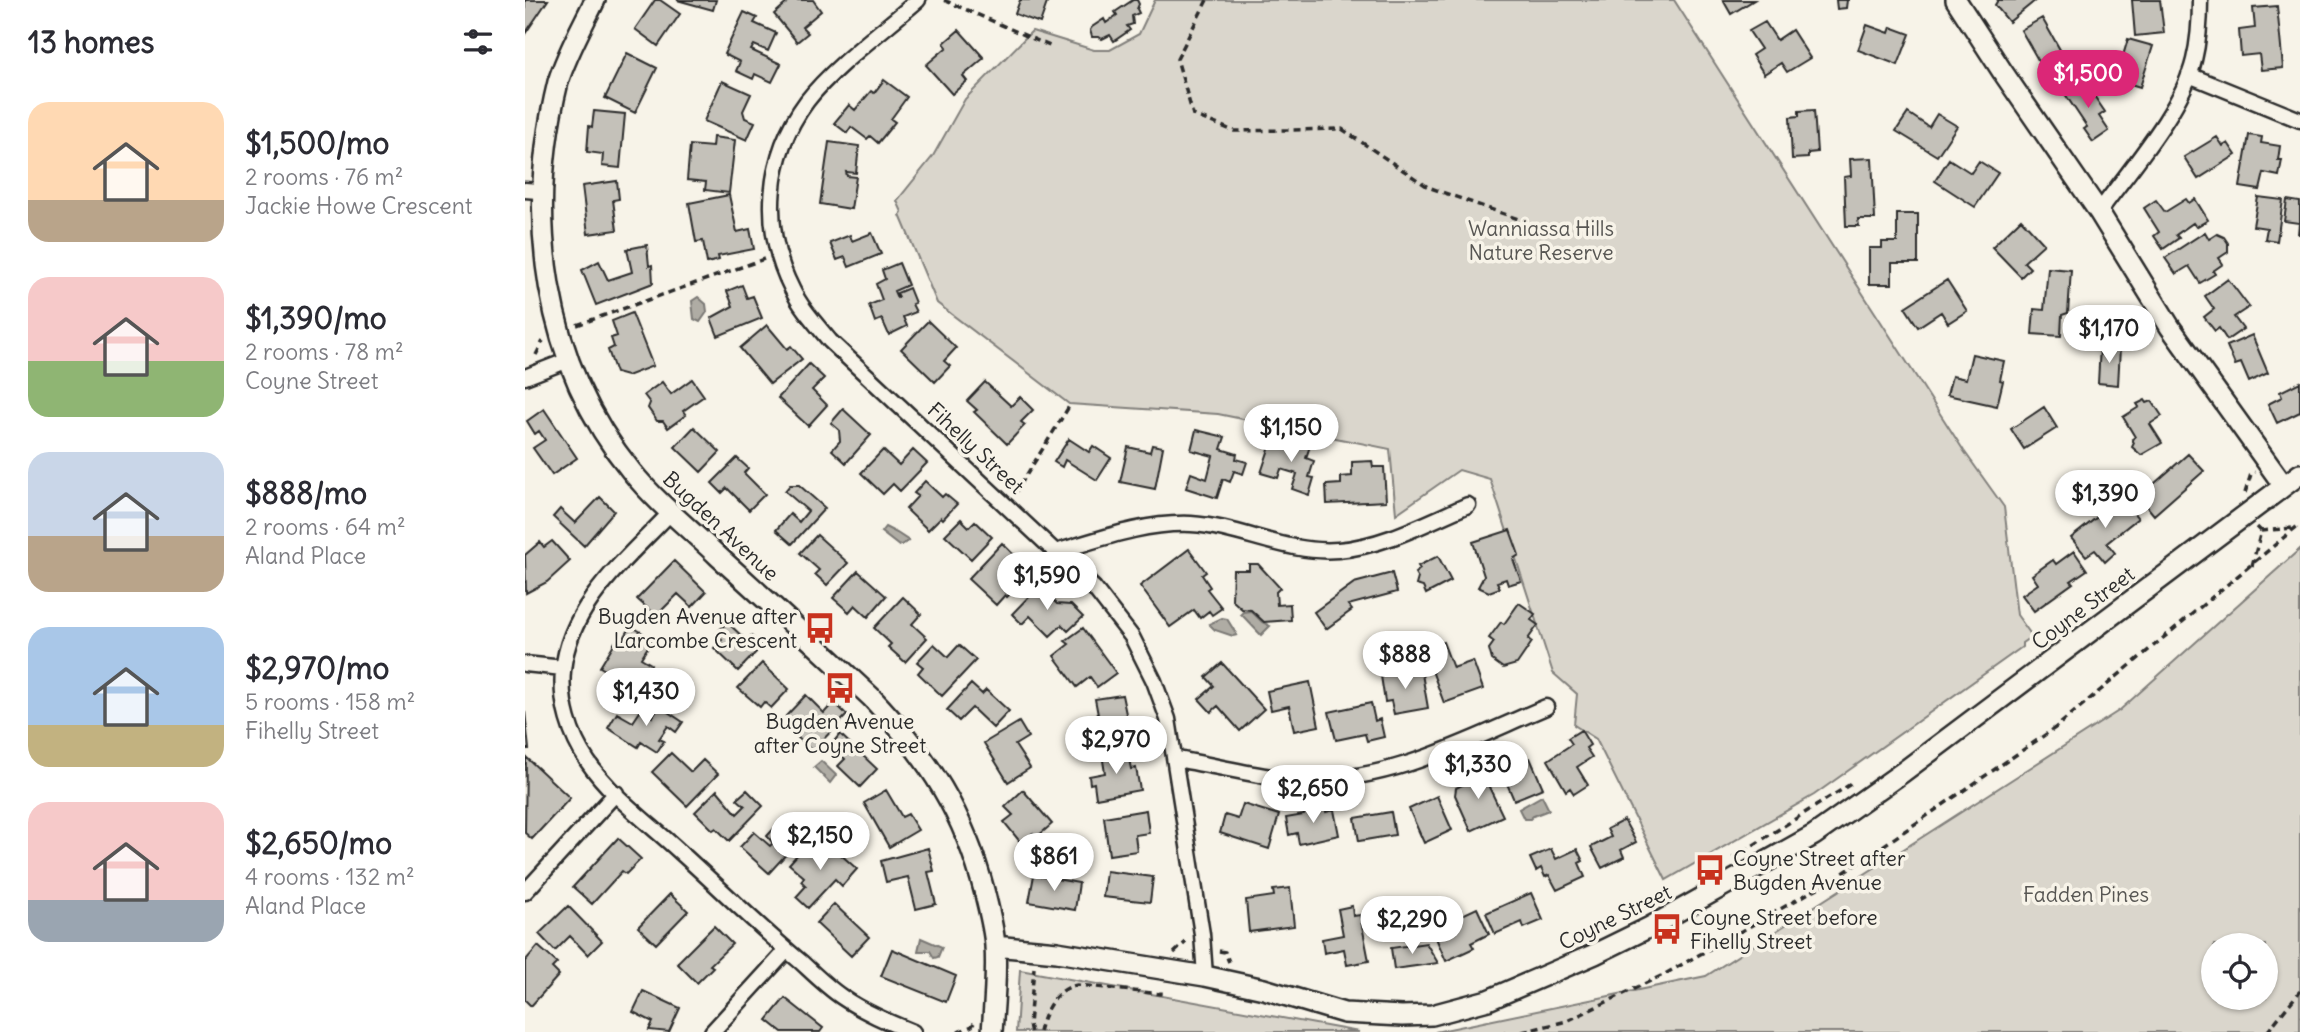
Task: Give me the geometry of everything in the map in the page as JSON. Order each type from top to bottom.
[{"type":"street","name":"Fihelly Street","points":[[918,0],[829,78],[807,102],[790,129],[773,175],[772,209],[778,254],[792,289],[829,341],[1108,603],[1142,656],[1168,719],[1176,759],[1202,934],[1205,976]]},
{"type":"street","points":[[1956,0],[2001,71],[2099,212],[2170,327],[2284,486]]},
{"type":"street","points":[[2099,212],[2166,118],[2189,75],[2200,29],[2200,0]]},
{"type":"street","name":"Bugden Avenue","points":[[594,3],[558,81],[531,190],[542,276],[548,305],[566,361],[609,443],[644,486],[871,697],[906,734],[936,776],[972,846],[990,914],[995,946],[992,1032]]},
{"type":"street","points":[[2189,75],[2300,120]]},
{"type":"street","points":[[525,377],[566,361]]},
{"type":"street","name":"Coyne Street","points":[[995,946],[1058,952],[1205,976],[1264,989],[1344,1013],[1432,1015],[1488,1000],[1595,954],[1660,922],[1814,835],[1903,772],[2246,505],[2284,486],[2300,474]]},
{"type":"street","points":[[1056,552],[1149,527],[1192,524],[1226,529],[1297,548],[1351,548],[1385,540],[1468,505]]},
{"type":"street","points":[[671,512],[591,598],[575,624],[563,668],[565,710],[574,737],[588,763],[616,793],[787,950],[840,996],[871,1014],[913,1032]]},
{"type":"street","points":[[525,664],[563,668]]},
{"type":"street","points":[[1176,759],[1285,778],[1350,778],[1411,764],[1546,707]]},
{"type":"street","points":[[525,891],[616,793]]},
{"type":"street","points":[[712,1032],[787,950]]},
{"type":"path","points":[[944,0],[1052,47]]},
{"type":"path","points":[[1207,0],[1177,59],[1193,115],[1234,131],[1342,129],[1428,187],[1521,220]]},
{"type":"path","points":[[572,327],[762,260]]},
{"type":"path","points":[[1013,498],[1070,405]]},
{"type":"path","points":[[2251,474],[2246,505],[2260,531],[2252,567]]},
{"type":"path","points":[[2260,531],[2298,526]]},
{"type":"path","points":[[1523,1032],[1567,1021],[1665,974],[1839,876],[2055,728],[2252,567],[2298,526]]},
{"type":"path","points":[[1727,861],[1857,780]]},
{"type":"path","points":[[1567,945],[1617,921]]},
{"type":"path","points":[[1225,952],[1230,964]]},
{"type":"path","points":[[2267,1032],[2300,991]]},
{"type":"path","points":[[957,1032],[972,1026],[976,1019]]},
{"type":"green space","name":"Wanniassa Hills Nature Reserve","points":[[1155,0],[1674,0],[1964,451],[2004,507],[2017,615],[2032,636],[2022,643],[2022,647],[1814,795],[1666,880],[1596,739],[1574,725],[1577,694],[1553,673],[1490,479],[1459,470],[1396,514],[1390,449],[1218,414],[1069,404],[937,303],[900,215],[902,212],[897,201],[933,156],[965,99],[1032,31],[1094,50],[1110,50],[1139,34]]},
{"type":"green space","name":"Fadden Pines","points":[[2300,549],[2300,1032],[1435,1032],[1706,976],[2120,710]]},
{"type":"green space","points":[[1020,970],[1359,1032],[1016,1032]]},
{"type":"shaded area","points":[[698,297],[706,304],[707,312],[700,322],[694,319],[692,301]]},
{"type":"shaded area","points":[[885,527],[909,541],[899,546],[881,532]]},
{"type":"shaded area","points":[[1251,611],[1270,626],[1261,635],[1241,614]]},
{"type":"shaded area","points":[[1222,618],[1227,619],[1237,635],[1215,630],[1209,624]]},
{"type":"shaded area","points":[[821,761],[836,775],[830,783],[814,767]]},
{"type":"shaded area","points":[[1542,796],[1549,810],[1524,819],[1519,809]]},
{"type":"shaded area","points":[[921,938],[942,947],[938,957],[934,958],[930,951],[918,951]]},
{"type":"building","points":[[525,0],[548,0],[525,34]]},
{"type":"building","points":[[655,0],[660,0],[680,14],[658,46],[635,29]]},
{"type":"building","points":[[677,0],[716,0],[713,10]]},
{"type":"building","points":[[790,0],[813,0],[821,11],[802,27],[808,33],[797,42],[774,14]]},
{"type":"building","points":[[1020,0],[1048,0],[1040,23],[1015,14]]},
{"type":"building","points":[[1137,0],[1139,4],[1139,13],[1132,16],[1133,24],[1127,26],[1130,30],[1114,41],[1110,35],[1102,39],[1092,37],[1092,27],[1104,19],[1106,23],[1117,15],[1115,12]]},
{"type":"building","points":[[1723,0],[1754,0],[1731,14]]},
{"type":"building","points":[[1836,0],[1847,0],[1846,8],[1837,9]]},
{"type":"building","points":[[1998,0],[2036,0],[2009,22],[1995,5]]},
{"type":"building","points":[[2132,0],[2160,0],[2164,33],[2135,36]]},
{"type":"building","points":[[2277,6],[2283,68],[2261,70],[2259,54],[2241,56],[2239,30],[2255,28],[2253,8]]},
{"type":"building","points":[[744,12],[757,18],[754,23],[776,33],[768,51],[754,45],[751,50],[781,64],[772,82],[755,74],[753,79],[736,71],[740,62],[724,54]]},
{"type":"building","points":[[2042,18],[2063,55],[2042,67],[2021,30]]},
{"type":"building","points":[[1765,22],[1777,40],[1792,30],[1810,58],[1787,72],[1781,63],[1764,74],[1752,55],[1761,49],[1749,31]]},
{"type":"building","points":[[1867,25],[1889,33],[1891,27],[1910,34],[1898,65],[1858,50]]},
{"type":"building","points":[[959,30],[984,58],[963,76],[967,81],[952,94],[926,65],[947,47],[944,43]]},
{"type":"building","points":[[2128,39],[2153,46],[2140,87],[2108,77],[2114,57],[2122,59]]},
{"type":"building","points":[[627,53],[657,68],[635,113],[605,98]]},
{"type":"building","points":[[884,80],[907,97],[891,119],[895,122],[878,143],[870,136],[867,139],[851,127],[847,133],[834,123],[849,105],[855,110]]},
{"type":"building","points":[[722,81],[751,94],[743,111],[745,118],[755,122],[747,140],[704,121]]},
{"type":"building","points":[[2084,81],[2105,112],[2099,116],[2109,131],[2093,142],[2084,129],[2087,127],[2065,94]]},
{"type":"building","points":[[1814,110],[1817,152],[1808,153],[1808,158],[1792,159],[1790,117],[1799,116],[1799,111]]},
{"type":"building","points":[[594,111],[625,114],[620,168],[602,166],[603,154],[587,152],[589,126],[592,127]]},
{"type":"building","points":[[1908,113],[1929,127],[1937,114],[1957,126],[1937,156],[1896,131]]},
{"type":"building","points":[[2249,135],[2262,137],[2261,143],[2280,146],[2278,160],[2282,160],[2279,176],[2264,173],[2260,190],[2240,187]]},
{"type":"building","points":[[713,137],[735,140],[729,193],[705,190],[706,182],[687,180],[690,145],[712,147]]},
{"type":"building","points":[[2217,137],[2223,146],[2228,143],[2236,155],[2198,179],[2184,157]]},
{"type":"building","points":[[829,142],[859,146],[856,173],[846,172],[847,176],[856,177],[851,209],[820,204]]},
{"type":"building","points":[[1872,158],[1875,219],[1858,219],[1859,226],[1846,226],[1844,177],[1851,176],[1850,159]]},
{"type":"building","points":[[1949,159],[1971,173],[1979,161],[1998,173],[1975,207],[1935,181]]},
{"type":"building","points":[[617,181],[619,199],[613,200],[617,230],[588,234],[582,186]]},
{"type":"building","points":[[729,195],[737,232],[750,229],[754,249],[718,256],[719,260],[707,263],[703,241],[696,242],[689,203]]},
{"type":"building","points":[[2258,197],[2283,200],[2277,241],[2265,239],[2267,228],[2253,226]]},
{"type":"building","points":[[2186,199],[2189,203],[2195,199],[2208,220],[2196,227],[2193,223],[2176,235],[2179,238],[2163,249],[2154,236],[2159,232],[2144,208],[2156,200],[2165,212]]},
{"type":"building","points":[[2287,200],[2300,202],[2300,234],[2299,223],[2284,221]]},
{"type":"building","points":[[1897,214],[1918,214],[1918,263],[1892,263],[1892,284],[1869,284],[1869,248],[1882,248],[1882,242],[1897,242]]},
{"type":"building","points":[[2021,219],[2044,244],[2024,262],[2030,268],[2021,277],[1992,247]]},
{"type":"building","points":[[2205,232],[2209,239],[2217,234],[2224,237],[2228,243],[2228,252],[2219,258],[2223,264],[2213,271],[2215,274],[2200,283],[2189,266],[2176,274],[2165,258]]},
{"type":"building","points":[[872,233],[881,254],[849,267],[845,257],[837,260],[830,243],[850,235],[852,241]]},
{"type":"building","points":[[647,245],[653,283],[596,305],[582,270],[599,261],[608,280],[632,272],[627,249]]},
{"type":"building","points":[[899,263],[908,285],[894,291],[897,298],[897,293],[909,288],[916,312],[903,317],[907,326],[889,335],[882,319],[875,322],[869,305],[882,300],[876,284],[885,279],[882,270]]},
{"type":"building","points":[[2048,268],[2071,270],[2068,313],[2062,315],[2061,336],[2032,334],[2034,309],[2044,310]]},
{"type":"building","points":[[2228,279],[2249,307],[2234,317],[2243,329],[2227,340],[2219,328],[2215,331],[2204,317],[2214,309],[2205,296]]},
{"type":"building","points":[[1947,280],[1967,311],[1948,323],[1941,312],[1918,327],[1905,307]]},
{"type":"building","points":[[742,285],[747,298],[753,296],[762,318],[718,336],[711,318],[733,306],[727,291]]},
{"type":"building","points":[[632,313],[653,366],[627,376],[616,373],[608,350],[614,347],[611,338],[617,336],[612,321]]},
{"type":"building","points":[[928,321],[956,348],[944,361],[950,366],[935,382],[901,349]]},
{"type":"building","points":[[767,325],[787,349],[791,346],[802,359],[770,384],[740,348]]},
{"type":"building","points":[[2252,335],[2268,373],[2249,382],[2241,363],[2235,365],[2227,346]]},
{"type":"building","points":[[2100,346],[2120,348],[2118,385],[2098,383]]},
{"type":"building","points":[[1972,354],[2004,361],[1997,406],[1947,395],[1952,376],[1966,379]]},
{"type":"building","points":[[809,364],[824,378],[812,390],[827,405],[808,426],[778,398]]},
{"type":"building","points":[[692,379],[704,396],[683,411],[686,415],[668,428],[663,421],[657,421],[648,408],[650,403],[644,395],[662,382],[671,394]]},
{"type":"building","points":[[985,382],[1011,406],[1020,397],[1033,410],[1021,422],[1025,425],[1007,444],[974,412],[977,410],[967,401]]},
{"type":"building","points":[[2300,382],[2300,412],[2277,423],[2268,404],[2282,397],[2280,392]]},
{"type":"building","points":[[2145,400],[2147,403],[2152,401],[2162,416],[2150,424],[2162,443],[2141,455],[2132,447],[2132,439],[2135,437],[2123,417]]},
{"type":"building","points":[[2044,407],[2057,428],[2024,449],[2011,429]]},
{"type":"building","points":[[544,409],[577,458],[552,475],[533,448],[545,440],[539,431],[535,434],[527,421]]},
{"type":"building","points":[[843,409],[871,435],[846,463],[832,450],[840,441],[839,430],[831,423]]},
{"type":"building","points":[[694,427],[720,452],[701,472],[675,447]]},
{"type":"building","points":[[1196,430],[1225,437],[1221,449],[1237,454],[1236,459],[1247,462],[1243,474],[1234,471],[1230,482],[1223,479],[1217,498],[1186,488],[1191,473],[1207,479],[1213,456],[1191,450]]},
{"type":"building","points":[[1282,438],[1310,446],[1306,458],[1314,461],[1309,477],[1314,478],[1309,495],[1292,489],[1297,474],[1281,469],[1278,478],[1261,473],[1271,443],[1280,446]]},
{"type":"building","points":[[1069,439],[1089,452],[1093,446],[1111,458],[1097,480],[1065,460],[1062,467],[1054,462]]},
{"type":"building","points":[[1152,445],[1163,447],[1155,489],[1120,482],[1128,447],[1150,452]]},
{"type":"building","points":[[883,450],[899,465],[913,450],[927,463],[900,491],[893,484],[883,494],[861,473]]},
{"type":"building","points":[[2188,454],[2204,471],[2154,515],[2139,497]]},
{"type":"building","points":[[737,458],[748,468],[744,473],[765,494],[749,510],[727,488],[722,493],[712,483]]},
{"type":"building","points":[[1372,461],[1373,467],[1384,467],[1386,501],[1327,504],[1326,485],[1341,484],[1341,477],[1352,476],[1352,462]]},
{"type":"building","points":[[925,481],[942,497],[945,494],[957,504],[928,530],[906,509],[918,496],[914,493]]},
{"type":"building","points":[[790,485],[799,485],[825,508],[792,544],[776,530],[790,514],[799,522],[808,511],[785,491]]},
{"type":"building","points":[[600,497],[614,511],[584,546],[553,517],[560,509],[575,523]]},
{"type":"building","points":[[2121,498],[2138,518],[2107,543],[2115,553],[2105,562],[2095,550],[2086,556],[2071,538]]},
{"type":"building","points":[[961,519],[969,527],[975,521],[992,537],[971,559],[945,535]]},
{"type":"building","points":[[1510,530],[1519,555],[1513,559],[1521,581],[1508,585],[1506,579],[1497,582],[1500,588],[1489,592],[1478,587],[1484,576],[1473,542]]},
{"type":"building","points":[[817,535],[848,563],[827,585],[815,574],[819,570],[800,553]]},
{"type":"building","points":[[552,541],[570,561],[547,582],[526,593],[525,555],[540,542],[544,547]]},
{"type":"building","points":[[1002,543],[1017,558],[1007,570],[1021,583],[996,605],[968,579]]},
{"type":"building","points":[[1189,549],[1206,572],[1202,575],[1210,587],[1207,589],[1222,608],[1212,615],[1209,611],[1200,618],[1194,610],[1170,627],[1140,586]]},
{"type":"building","points":[[2074,551],[2087,570],[2034,611],[2022,595],[2038,584],[2032,575],[2053,560],[2056,564]]},
{"type":"building","points":[[1438,556],[1451,581],[1426,594],[1423,587],[1416,585],[1418,578],[1415,573],[1420,569],[1418,566]]},
{"type":"building","points":[[674,561],[706,592],[692,607],[678,594],[656,616],[637,599]]},
{"type":"building","points":[[1249,564],[1258,564],[1280,588],[1276,592],[1277,605],[1290,604],[1291,620],[1264,622],[1251,610],[1242,609],[1232,600],[1233,570],[1249,570]]},
{"type":"building","points":[[858,571],[886,596],[868,617],[855,605],[849,612],[833,598]]},
{"type":"building","points":[[1392,573],[1397,592],[1348,605],[1352,610],[1326,629],[1314,612],[1354,583]]},
{"type":"building","points":[[1039,586],[1057,604],[1071,605],[1083,617],[1068,631],[1062,625],[1050,636],[1030,616],[1022,624],[1012,614]]},
{"type":"building","points":[[903,597],[921,614],[912,624],[927,638],[905,662],[888,647],[891,644],[874,628]]},
{"type":"building","points":[[1519,603],[1535,614],[1531,620],[1538,625],[1528,639],[1532,642],[1517,664],[1503,668],[1492,660],[1489,649],[1494,642],[1489,638],[1501,622],[1504,624]]},
{"type":"building","points":[[727,622],[747,641],[751,636],[762,646],[738,671],[714,648],[722,640],[716,634]]},
{"type":"building","points":[[631,626],[653,639],[641,658],[651,664],[642,681],[632,675],[627,683],[600,667],[615,642],[620,645]]},
{"type":"building","points":[[1083,628],[1116,673],[1097,687],[1090,677],[1077,687],[1054,656],[1069,644],[1065,641]]},
{"type":"building","points":[[1443,642],[1453,668],[1473,661],[1483,689],[1444,703],[1424,649]]},
{"type":"building","points":[[934,644],[948,657],[959,645],[976,660],[942,696],[918,673],[923,667],[917,662]]},
{"type":"building","points":[[762,663],[789,689],[771,708],[764,702],[760,707],[738,688]]},
{"type":"building","points":[[1222,663],[1264,709],[1240,731],[1218,706],[1211,712],[1199,699],[1214,686],[1206,677]]},
{"type":"building","points":[[1421,668],[1428,708],[1394,714],[1391,701],[1385,702],[1381,676]]},
{"type":"building","points":[[1310,682],[1319,726],[1294,731],[1289,706],[1271,710],[1267,691]]},
{"type":"building","points":[[971,684],[982,694],[986,690],[1009,711],[993,728],[972,708],[959,721],[947,710]]},
{"type":"building","points":[[806,695],[824,713],[834,702],[847,715],[812,751],[795,735],[800,729],[786,716]]},
{"type":"building","points":[[1122,695],[1132,742],[1114,745],[1113,741],[1082,746],[1078,724],[1099,720],[1095,699]]},
{"type":"building","points":[[1371,703],[1375,721],[1380,719],[1384,737],[1367,741],[1365,734],[1336,740],[1329,712]]},
{"type":"building","points":[[659,706],[683,722],[676,732],[668,726],[659,739],[664,741],[657,752],[641,742],[638,747],[608,728],[617,713],[633,722],[641,710],[652,717]]},
{"type":"building","points":[[525,711],[529,749],[525,749]]},
{"type":"building","points":[[1019,722],[1028,737],[1015,745],[1030,768],[1008,782],[984,743]]},
{"type":"building","points":[[1581,730],[1590,745],[1586,748],[1592,757],[1577,767],[1588,785],[1574,794],[1570,788],[1566,791],[1548,760],[1572,744],[1568,738]]},
{"type":"building","points":[[840,734],[877,769],[860,787],[838,766],[845,759],[831,745]]},
{"type":"building","points":[[1127,749],[1131,769],[1136,768],[1140,790],[1096,798],[1094,783],[1090,784],[1089,776],[1105,773],[1102,754]]},
{"type":"building","points":[[671,753],[691,772],[703,760],[718,774],[687,806],[652,772]]},
{"type":"building","points":[[526,757],[570,798],[532,839],[525,833]]},
{"type":"building","points":[[1530,758],[1543,788],[1514,800],[1505,779],[1519,773],[1515,764]]},
{"type":"building","points":[[1479,766],[1503,816],[1471,831],[1455,795],[1456,788],[1472,780],[1468,771]]},
{"type":"building","points":[[717,790],[737,814],[745,806],[737,799],[747,790],[763,806],[729,841],[695,812]]},
{"type":"building","points":[[886,790],[902,817],[908,814],[918,830],[889,847],[864,803]]},
{"type":"building","points":[[1023,790],[1052,824],[1037,837],[1033,833],[1021,843],[1004,822],[1013,815],[1005,807]]},
{"type":"building","points":[[1437,796],[1452,830],[1424,843],[1409,809]]},
{"type":"building","points":[[1243,804],[1279,815],[1269,849],[1220,833],[1225,815],[1238,819]]},
{"type":"building","points":[[1325,807],[1326,812],[1334,810],[1339,835],[1299,844],[1297,833],[1289,835],[1286,818]]},
{"type":"building","points":[[1146,810],[1149,833],[1135,835],[1137,851],[1109,855],[1104,817]]},
{"type":"building","points":[[1391,812],[1395,835],[1359,841],[1355,818]]},
{"type":"building","points":[[782,820],[799,835],[788,847],[791,849],[769,873],[740,847],[754,832],[770,846],[773,843],[767,836]]},
{"type":"building","points":[[1624,820],[1636,842],[1621,850],[1624,857],[1602,868],[1591,847],[1611,837],[1607,829]]},
{"type":"building","points":[[618,838],[641,859],[626,874],[622,871],[592,904],[573,887]]},
{"type":"building","points":[[807,844],[820,856],[830,845],[857,869],[842,886],[835,879],[808,908],[796,897],[806,886],[801,881],[804,877],[789,864]]},
{"type":"building","points":[[928,848],[934,871],[928,872],[936,904],[916,909],[908,877],[886,882],[881,861]]},
{"type":"building","points":[[1551,849],[1556,859],[1577,849],[1583,861],[1579,863],[1585,877],[1557,890],[1549,875],[1545,877],[1541,868],[1536,871],[1530,858]]},
{"type":"building","points":[[1106,871],[1153,877],[1150,902],[1103,897]]},
{"type":"building","points":[[1034,875],[1079,883],[1075,910],[1029,902]]},
{"type":"building","points":[[1290,888],[1294,926],[1249,932],[1246,900],[1274,896],[1273,890]]},
{"type":"building","points":[[1531,893],[1543,920],[1524,928],[1522,922],[1495,934],[1486,913]]},
{"type":"building","points":[[670,894],[688,911],[656,944],[638,927]]},
{"type":"building","points":[[834,904],[869,937],[851,956],[816,923]]},
{"type":"building","points":[[568,906],[602,941],[588,955],[570,936],[555,951],[539,934]]},
{"type":"building","points":[[1352,906],[1353,916],[1360,915],[1369,961],[1347,965],[1344,949],[1324,953],[1322,939],[1343,935],[1338,909]]},
{"type":"building","points":[[1477,908],[1489,934],[1471,943],[1474,948],[1446,961],[1432,929]]},
{"type":"building","points":[[714,926],[732,944],[710,965],[713,967],[697,983],[677,963]]},
{"type":"building","points":[[1426,943],[1438,963],[1394,969],[1391,948]]},
{"type":"building","points":[[538,946],[557,963],[552,968],[559,975],[531,1006],[525,1000],[525,961]]},
{"type":"building","points":[[892,949],[956,976],[946,1002],[881,976]]},
{"type":"building","points":[[643,991],[680,1008],[669,1032],[649,1030],[653,1022],[633,1012]]},
{"type":"building","points":[[785,998],[823,1028],[820,1032],[782,1032],[767,1020]]},
{"type":"place","name":"Bugden Avenue after Larcombe Crescent","points":[[820,628]]},
{"type":"place","name":"Bugden Avenue after Coyne Street","points":[[840,688]]},
{"type":"place","name":"Coyne Street after Bugden Avenue","points":[[1710,870]]},
{"type":"place","name":"Coyne Street before Fihelly Street","points":[[1667,929]]}]
